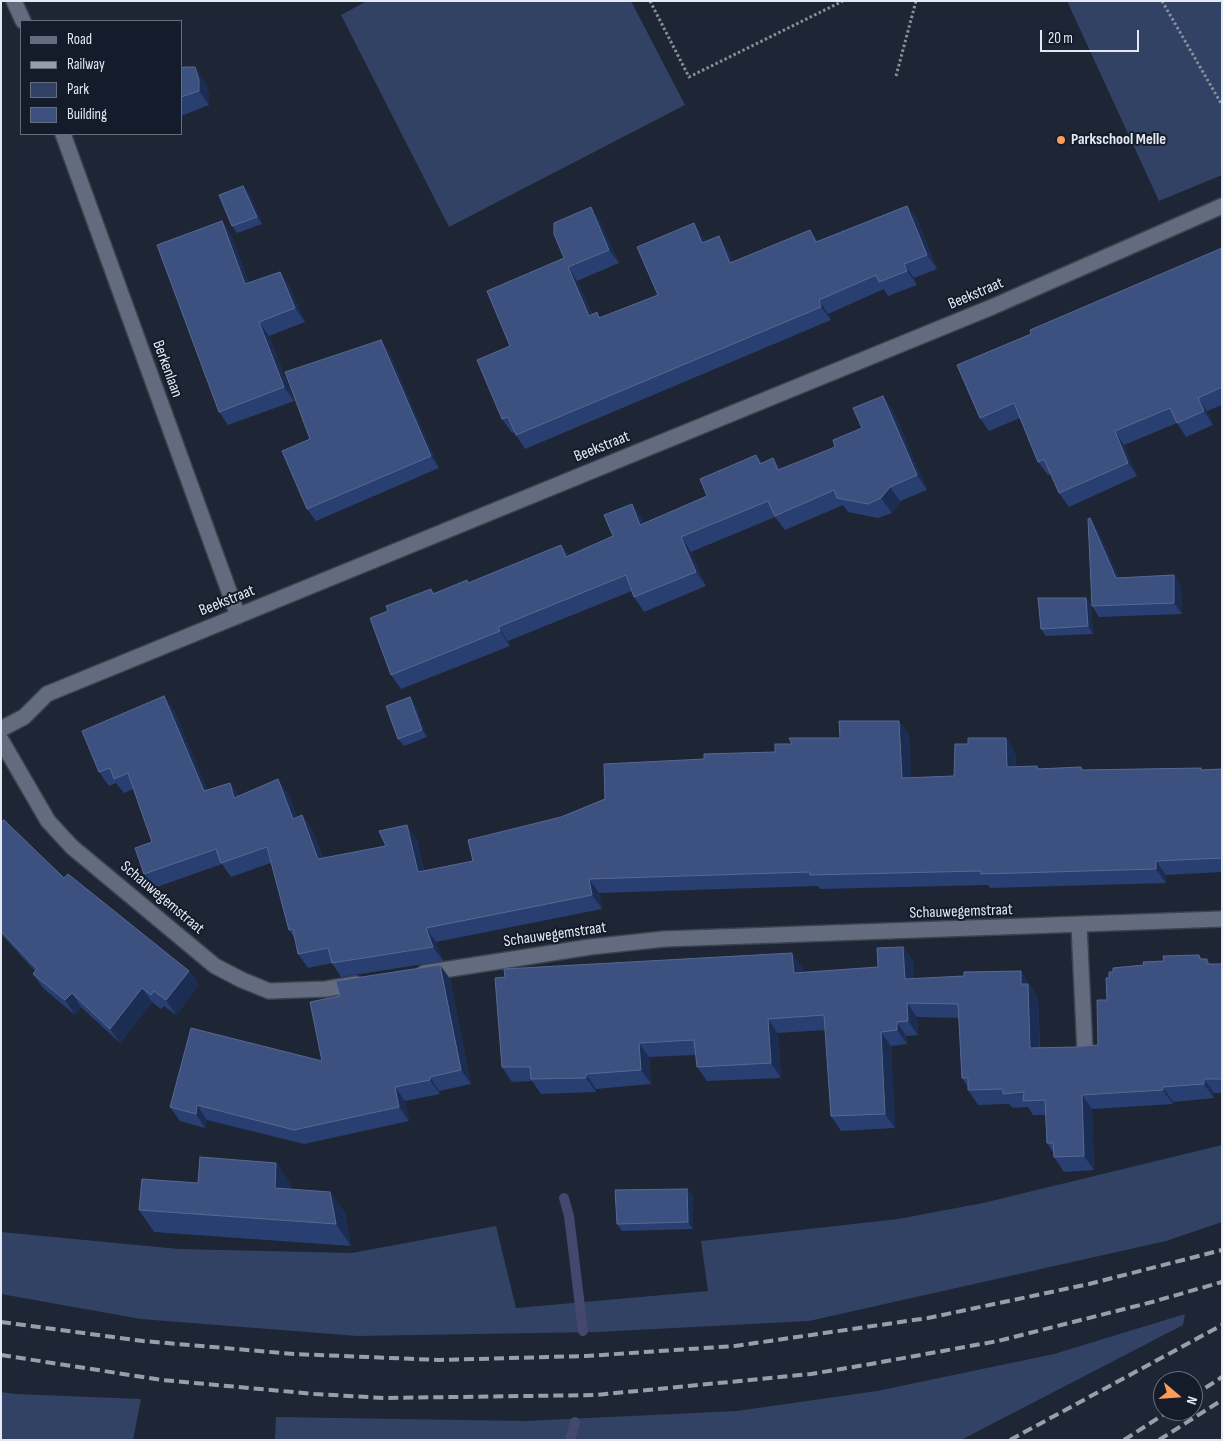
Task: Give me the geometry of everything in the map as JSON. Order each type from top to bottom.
[{"type":"street","points":[[14,1],[23,20]]},
{"type":"street","name":"Berkenlaan","points":[[63,135],[238,616]]},
{"type":"street","name":"Beekstraat","points":[[1,730],[24,717],[47,694],[992,307],[1222,206]]},
{"type":"street","name":"Schauwegemstraat","points":[[1,740],[48,821],[72,847],[215,966],[242,980],[269,990],[326,989],[375,981]]},
{"type":"street","name":"Schauwegemstraat","points":[[414,974],[590,947],[664,939],[1222,919]]},
{"type":"street","points":[[1079,925],[1084,1052]]},
{"type":"path","points":[[650,1],[689,77],[842,1]]},
{"type":"path","points":[[896,76],[916,1]]},
{"type":"path","points":[[1162,1],[1222,105]]},
{"type":"green space","points":[[367,1],[631,1],[685,105],[449,227],[341,15]]},
{"type":"green space","points":[[1067,1],[1222,1],[1222,175],[1159,201]]},
{"type":"green space","points":[[1222,1145],[1222,1222],[1166,1241],[809,1321],[597,1332],[357,1336],[141,1319],[1,1294],[1,1232],[179,1249],[352,1253],[496,1226],[516,1308],[708,1291],[701,1241],[898,1219],[983,1203]]},
{"type":"green space","points":[[1185,1314],[1183,1325],[961,1440],[275,1440],[276,1417],[525,1421],[737,1411],[877,1391],[1054,1354]]},
{"type":"green space","points":[[1,1392],[141,1399],[133,1440],[1,1440]]},
{"type":"building","points":[[195,67],[199,80],[199,91],[182,97],[182,68]]},
{"type":"building","points":[[243,186],[257,217],[232,226],[219,195]]},
{"type":"building","points":[[907,206],[927,255],[904,264],[907,271],[879,282],[876,275],[819,300],[821,307],[516,435],[508,417],[502,419],[477,360],[510,346],[487,291],[564,258],[554,234],[554,223],[591,207],[609,250],[568,267],[589,316],[597,312],[599,318],[658,295],[637,247],[694,223],[702,243],[719,236],[730,263],[810,230],[816,242]]},
{"type":"building","points":[[222,221],[245,284],[280,272],[295,308],[259,322],[284,387],[219,412],[157,245]]},
{"type":"building","points":[[1222,248],[1222,387],[1198,398],[1204,411],[1177,423],[1170,408],[1115,431],[1128,463],[1059,493],[1044,459],[1038,462],[1014,403],[980,418],[957,365],[1031,334],[1030,330]]},
{"type":"building","points":[[381,340],[431,456],[307,509],[282,451],[310,439],[285,372]]},
{"type":"building","points":[[883,396],[917,475],[890,487],[881,498],[868,504],[837,498],[834,490],[775,516],[768,501],[681,537],[696,572],[634,597],[626,575],[498,627],[500,631],[391,675],[370,618],[388,611],[386,606],[431,589],[433,594],[467,580],[468,583],[561,545],[566,557],[613,536],[604,515],[632,504],[640,525],[707,496],[700,479],[756,455],[760,464],[773,458],[778,470],[835,447],[833,440],[862,428],[853,408]]},
{"type":"building","points":[[1090,518],[1116,578],[1174,575],[1174,603],[1092,606],[1088,519]]},
{"type":"building","points":[[1038,598],[1086,598],[1088,626],[1041,629]]},
{"type":"building","points":[[164,696],[204,791],[230,783],[234,798],[278,779],[293,819],[302,815],[318,859],[386,846],[379,831],[407,825],[418,872],[473,861],[468,840],[561,817],[605,799],[604,764],[704,759],[704,754],[775,752],[775,744],[792,744],[789,738],[840,738],[839,721],[899,721],[902,778],[954,776],[955,744],[968,744],[968,738],[1006,738],[1007,767],[1037,766],[1037,769],[1081,767],[1081,770],[1222,769],[1222,858],[1156,861],[1156,869],[981,874],[981,871],[810,875],[810,872],[589,879],[592,895],[426,928],[433,947],[332,963],[328,948],[298,954],[293,929],[289,930],[267,847],[221,863],[216,849],[144,874],[135,848],[152,842],[128,773],[114,779],[110,768],[99,772],[82,731]]},
{"type":"building","points":[[410,697],[422,730],[398,739],[386,706]]},
{"type":"building","points":[[4,820],[64,878],[68,874],[189,971],[166,1000],[154,991],[151,995],[142,988],[110,1029],[72,993],[65,1000],[33,974],[37,969],[1,931],[1,822]]},
{"type":"building","points":[[903,947],[905,979],[964,976],[964,972],[1021,971],[1021,984],[1028,984],[1030,1048],[1098,1045],[1097,1000],[1107,1000],[1106,978],[1109,978],[1109,972],[1113,972],[1113,968],[1144,965],[1143,962],[1164,961],[1163,956],[1199,955],[1200,959],[1207,959],[1207,964],[1222,964],[1222,1079],[1204,1079],[1204,1084],[1163,1087],[1163,1090],[1082,1095],[1084,1156],[1054,1157],[1053,1143],[1047,1143],[1045,1100],[1023,1101],[1024,1092],[1003,1094],[1003,1089],[968,1090],[968,1078],[962,1078],[958,1004],[907,1003],[908,1021],[897,1022],[897,1030],[881,1032],[885,1114],[831,1116],[824,1015],[768,1019],[771,1063],[697,1067],[694,1040],[639,1043],[641,1070],[586,1074],[586,1078],[531,1079],[530,1067],[502,1067],[495,978],[505,977],[504,969],[792,953],[794,973],[878,967],[877,948]]},
{"type":"building","points":[[440,965],[461,1070],[430,1077],[430,1080],[395,1087],[399,1107],[294,1130],[197,1105],[196,1114],[170,1107],[191,1028],[322,1061],[310,1002],[340,996],[336,981]]},
{"type":"building","points":[[200,1157],[276,1163],[275,1188],[330,1192],[336,1224],[139,1210],[142,1179],[198,1183]]},
{"type":"building","points":[[687,1189],[688,1222],[617,1224],[615,1190]]},
{"type":"waterway","points":[[564,1198],[569,1216],[583,1331]]},
{"type":"waterway","points":[[570,1440],[575,1422]]},
{"type":"railway","points":[[1,1322],[143,1341],[294,1354],[439,1360],[586,1356],[735,1346],[928,1318],[1089,1284],[1222,1250]]},
{"type":"railway","points":[[1,1355],[162,1380],[315,1394],[384,1398],[596,1395],[811,1374],[998,1341],[1152,1302],[1222,1282]]},
{"type":"railway","points":[[1010,1440],[1222,1325]]},
{"type":"railway","points":[[1203,1389],[1222,1377]]},
{"type":"railway","points":[[1159,1440],[1222,1400]]},
{"type":"railway","points":[[1124,1440],[1153,1421]]},
{"type":"place","name":"Parkschool Melle","points":[[1061,140]]}]
